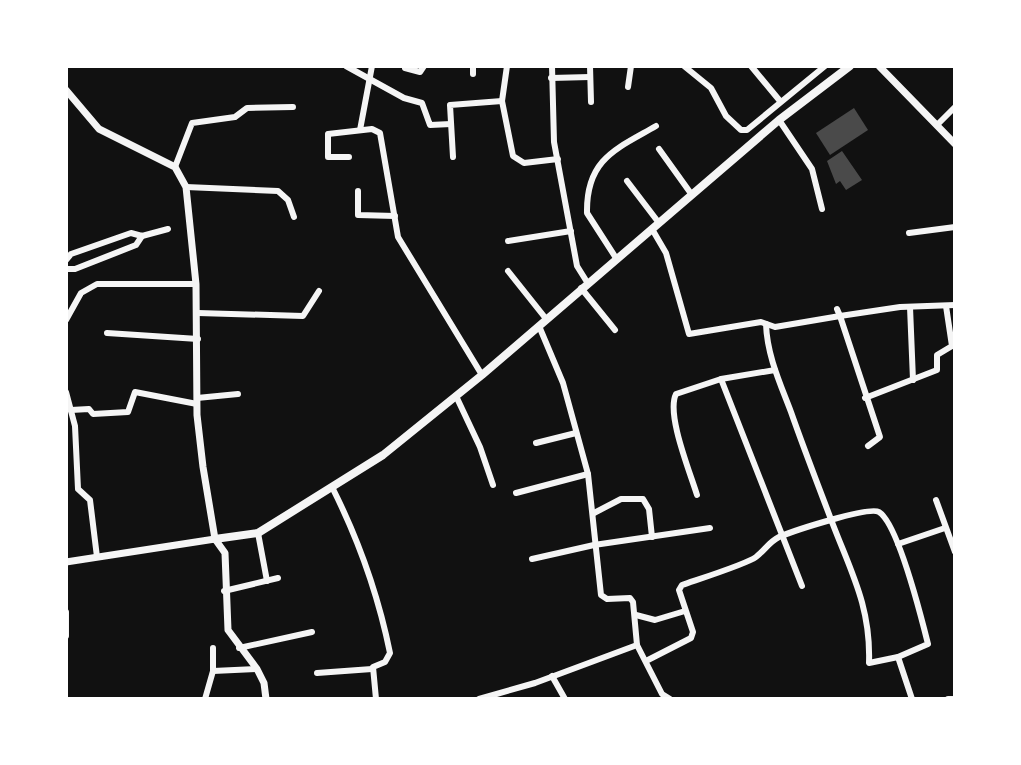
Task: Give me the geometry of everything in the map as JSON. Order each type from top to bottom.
[{"type":"main road","points":[[215,539],[258,533],[383,455],[482,375],[779,120],[850,66]]},
{"type":"street","points":[[346,66],[404,98],[424,105],[430,125],[451,124]]},
{"type":"street","points":[[360,130],[372,66]]},
{"type":"street","points":[[405,68],[420,72],[424,66]]},
{"type":"street","points":[[507,66],[502,101],[518,162],[558,159]]},
{"type":"street","points":[[552,66],[558,159],[577,266],[584,285],[615,330]]},
{"type":"street","points":[[590,66],[591,102]]},
{"type":"street","points":[[628,87],[631,66]]},
{"type":"street","points":[[684,66],[711,88],[734,127],[741,130],[747,130],[825,66]]},
{"type":"street","points":[[751,66],[780,101]]},
{"type":"street","points":[[809,66],[815,74]]},
{"type":"street","points":[[879,66],[955,144]]},
{"type":"street","points":[[551,78],[590,77]]},
{"type":"street","points":[[66,90],[99,129],[175,167],[186,187],[198,313],[197,401],[215,539],[225,553],[224,591],[228,630],[257,669],[264,683],[266,699]]},
{"type":"street","points":[[453,157],[450,108],[454,104],[502,101]]},
{"type":"street","points":[[175,167],[192,123],[235,117],[247,108],[293,107]]},
{"type":"street","points":[[937,125],[955,107]]},
{"type":"street","points":[[779,120],[812,169],[822,209]]},
{"type":"street","points":[[616,258],[587,213],[597,169],[606,155],[656,126]]},
{"type":"street","points":[[349,157],[328,157],[328,134],[360,130],[380,133],[398,237],[482,375]]},
{"type":"street","points":[[659,149],[692,195]]},
{"type":"street","points":[[627,181],[656,226],[689,334],[766,324],[775,327],[839,312],[955,305]]},
{"type":"street","points":[[186,187],[278,191],[288,200],[294,217]]},
{"type":"street","points":[[358,191],[358,215],[395,216]]},
{"type":"street","points":[[909,233],[955,227]]},
{"type":"street","points":[[66,260],[71,254],[131,233],[142,236],[168,229]]},
{"type":"street","points":[[508,241],[571,231]]},
{"type":"street","points":[[66,269],[75,269],[136,245],[142,236]]},
{"type":"street","points":[[508,271],[543,323],[563,383],[588,474],[601,595],[607,599],[630,598],[636,615],[637,645],[662,694],[670,699]]},
{"type":"street","points":[[66,320],[81,293],[97,284],[196,284]]},
{"type":"street","points":[[198,313],[303,316],[319,291]]},
{"type":"street","points":[[865,398],[934,372],[937,355],[952,346],[946,306]]},
{"type":"street","points":[[910,307],[913,380]]},
{"type":"street","points":[[839,312],[880,437],[868,446]]},
{"type":"street","points":[[646,661],[691,638],[693,632],[685,611],[682,585],[755,558],[767,544],[781,536],[832,522],[863,510],[879,512],[898,544],[928,644],[898,657],[869,663],[870,630],[866,606],[832,522],[775,370],[767,344],[766,324]]},
{"type":"street","points":[[107,333],[198,339]]},
{"type":"street","points":[[697,495],[671,403],[676,394],[721,379],[775,370]]},
{"type":"street","points":[[721,379],[802,586]]},
{"type":"street","points":[[66,392],[75,426],[78,489],[90,500],[97,557]]},
{"type":"street","points":[[71,410],[89,409],[93,414],[128,412],[135,392],[197,401],[238,394]]},
{"type":"street","points":[[456,396],[480,447],[493,485]]},
{"type":"street","points":[[536,443],[576,433]]},
{"type":"street","points":[[516,493],[588,474]]},
{"type":"street","points":[[317,673],[372,669],[389,658],[380,604],[370,570],[333,489]]},
{"type":"street","points":[[594,513],[621,499],[643,499],[649,509],[652,537]]},
{"type":"street","points":[[936,500],[945,528],[952,535],[955,552]]},
{"type":"street","points":[[532,559],[594,545],[710,528]]},
{"type":"street","points":[[898,544],[945,528]]},
{"type":"street","points":[[258,533],[267,581]]},
{"type":"street","points":[[66,562],[215,539]]},
{"type":"street","points":[[224,591],[278,578]]},
{"type":"street","points":[[636,615],[655,620],[685,611]]},
{"type":"street","points":[[66,612],[66,636]]},
{"type":"street","points":[[239,648],[312,632]]},
{"type":"street","points":[[479,699],[517,689],[637,645]]},
{"type":"street","points":[[205,699],[213,671],[213,648]]},
{"type":"street","points":[[898,657],[912,699]]},
{"type":"street","points":[[213,671],[257,669]]},
{"type":"street","points":[[372,669],[376,699]]},
{"type":"street","points":[[552,676],[565,699]]},
{"type":"street","points":[[517,689],[520,699]]},
{"type":"building","points":[[854,108],[868,130],[830,155],[816,133]]},
{"type":"building","points":[[842,151],[862,180],[846,190],[840,181],[836,184],[827,161]]}]
